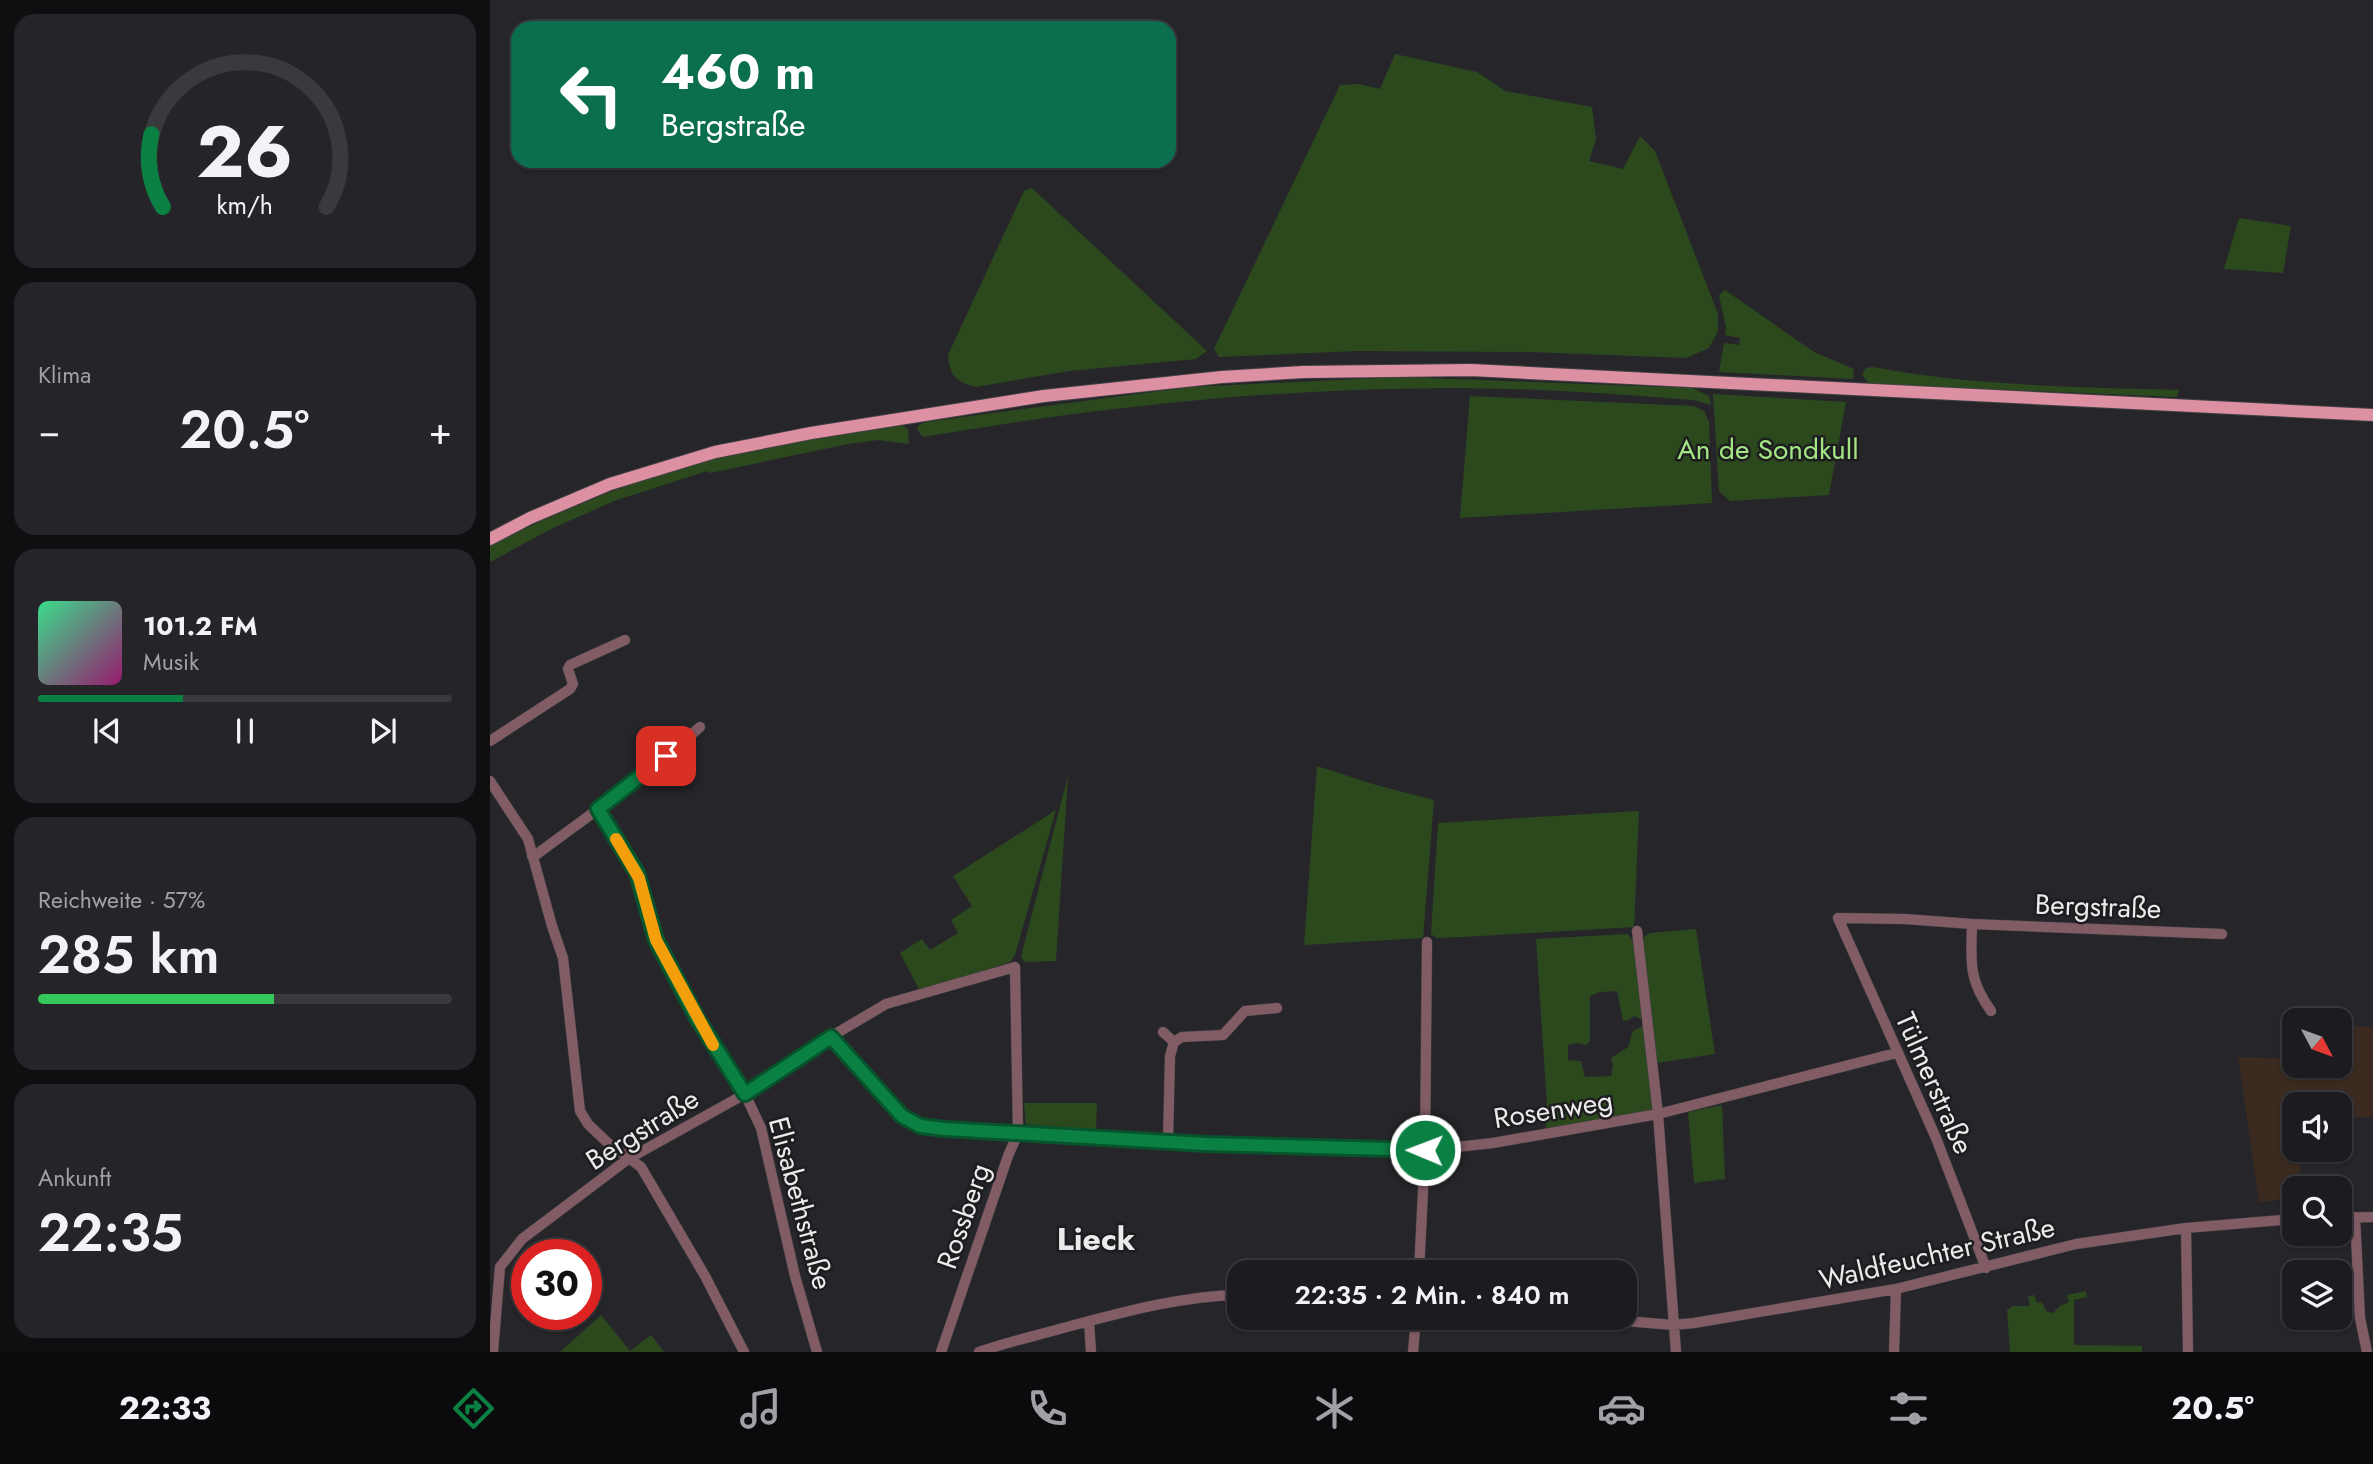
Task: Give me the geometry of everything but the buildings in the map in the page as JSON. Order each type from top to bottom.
[{"type":"main road","points":[[490,539],[530,518],[620,481],[726,450],[811,433],[1044,396],[1236,376],[1303,372],[1496,370],[2373,415]]},
{"type":"street","points":[[490,741],[570,689],[573,684],[568,669],[570,666],[625,640]]},
{"type":"street","points":[[532,856],[650,771],[700,727]]},
{"type":"street","points":[[490,781],[528,839],[563,958],[580,1111],[588,1124],[608,1143],[641,1167],[705,1276],[744,1352]]},
{"type":"street","name":"Elisabethstraße","points":[[598,809],[637,873],[656,940],[697,1018],[745,1094],[761,1128],[795,1276],[817,1352]]},
{"type":"street","name":"Bergstraße","points":[[1838,918],[2222,934]]},
{"type":"street","name":"Tülmerstraße","points":[[1838,918],[1949,1170],[1986,1268]]},
{"type":"street","points":[[1972,924],[1970,969],[1980,996],[1991,1011]]},
{"type":"street","points":[[1637,931],[1658,1114],[1676,1352]]},
{"type":"street","points":[[1420,1260],[1425,1150],[1427,942]]},
{"type":"street","name":"Bergstraße","points":[[493,1352],[500,1267],[508,1254],[522,1239],[628,1158],[745,1094],[886,1004],[1015,967]]},
{"type":"street","name":"Rossberg","points":[[941,1352],[1018,1133],[1015,967]]},
{"type":"street","points":[[1168,1141],[1170,1056],[1174,1042],[1182,1037],[1223,1035],[1245,1011],[1277,1008]]},
{"type":"street","points":[[1163,1032],[1174,1042]]},
{"type":"street","name":"Rosenweg","points":[[831,1037],[906,1120],[920,1126],[1168,1141],[1425,1150],[1493,1143],[1658,1114],[1896,1053]]},
{"type":"street","points":[[2367,1352],[2360,1318],[2355,1217],[2373,1217]]},
{"type":"street","name":"Waldfeuchter Straße","points":[[1637,1322],[1673,1325],[1791,1308],[1896,1289],[2076,1244],[2186,1228],[2282,1220]]},
{"type":"street","points":[[2186,1228],[2189,1352]]},
{"type":"street","points":[[1894,1352],[1896,1289]]},
{"type":"street","points":[[979,1352],[1089,1321],[1194,1299],[1227,1296]]},
{"type":"street","points":[[1089,1321],[1091,1352]]},
{"type":"street","points":[[1413,1352],[1415,1330]]},
{"type":"shaded area","points":[[2352,1026],[2373,1027],[2373,1117],[2352,1117],[2352,1092],[2282,1092],[2282,1162],[2299,1162],[2300,1176],[2282,1176],[2282,1199],[2259,1202],[2238,1057],[2282,1059],[2282,1078],[2352,1078]]},
{"type":"green space","points":[[1395,54],[1477,72],[1505,91],[1592,107],[1596,139],[1589,161],[1623,169],[1640,136],[1655,151],[1718,314],[1718,331],[1709,348],[1686,358],[1531,352],[1357,351],[1219,357],[1214,349],[1340,85],[1359,84],[1380,89]]},
{"type":"green space","points":[[1032,188],[1207,351],[1196,359],[1069,371],[976,387],[955,377],[948,355],[1024,191]]},
{"type":"green space","points":[[2239,218],[2291,226],[2283,273],[2224,269]]},
{"type":"green space","points":[[1725,290],[1814,352],[1854,369],[1853,379],[1719,372],[1724,343],[1739,345],[1740,338],[1725,335],[1719,295]]},
{"type":"green space","points":[[1866,368],[1987,382],[2179,390],[2177,397],[1870,384],[1862,375]]},
{"type":"green space","points":[[1399,377],[1692,388],[1709,396],[1711,405],[1693,400],[1545,390],[1455,388],[1321,391],[1121,408],[923,437],[917,429],[926,422],[1190,387]]},
{"type":"green space","name":"An de Sondkull","points":[[1713,394],[1846,402],[1829,495],[1730,501],[1719,491]]},
{"type":"green space","points":[[1470,396],[1694,406],[1704,411],[1709,422],[1712,503],[1460,518]]},
{"type":"green space","points":[[899,424],[908,429],[909,444],[878,440],[848,444],[710,473],[707,471],[614,501],[551,529],[490,562],[490,546],[538,522],[663,473],[741,452]]},
{"type":"green space","points":[[1317,766],[1434,800],[1423,938],[1304,945]]},
{"type":"green space","points":[[1068,776],[1056,961],[1024,962],[1021,956]]},
{"type":"green space","points":[[1056,810],[1015,955],[1010,962],[920,991],[900,953],[922,939],[930,950],[958,933],[951,920],[972,906],[953,876]]},
{"type":"green space","points":[[1639,811],[1634,927],[1437,938],[1431,934],[1438,823]]},
{"type":"green space","points":[[1696,929],[1715,1054],[1657,1063],[1642,942],[1650,933]]},
{"type":"green space","points":[[1628,934],[1633,942],[1641,1019],[1634,1016],[1627,1021],[1623,1020],[1617,991],[1600,992],[1590,996],[1590,1041],[1586,1045],[1568,1045],[1568,1060],[1581,1061],[1585,1077],[1611,1076],[1611,1058],[1628,1047],[1633,1031],[1643,1026],[1654,1096],[1652,1109],[1546,1129],[1547,1105],[1536,939]]},
{"type":"green space","points":[[1024,1103],[1097,1103],[1096,1131],[1026,1124]]},
{"type":"green space","points":[[1722,1105],[1725,1179],[1694,1183],[1688,1112]]},
{"type":"green space","points":[[2086,1291],[2087,1297],[2074,1300],[2074,1345],[2142,1346],[2142,1352],[2010,1352],[2007,1310],[2013,1306],[2030,1306],[2028,1296],[2034,1295],[2037,1303],[2042,1302],[2046,1311],[2053,1313],[2069,1302],[2067,1295]]},
{"type":"green space","points":[[602,1316],[630,1351],[651,1335],[664,1352],[560,1352],[584,1330],[602,1330]]},
{"type":"slow traffic","points":[[616,839],[639,878],[656,940],[713,1045]]},
{"type":"district","name":"Lieck","points":[[1096,1239]]},
{"type":"route","points":[[666,756],[598,809],[637,873],[656,940],[697,1018],[745,1094],[831,1037],[906,1120],[920,1126],[1205,1144],[1425,1150]]}]
